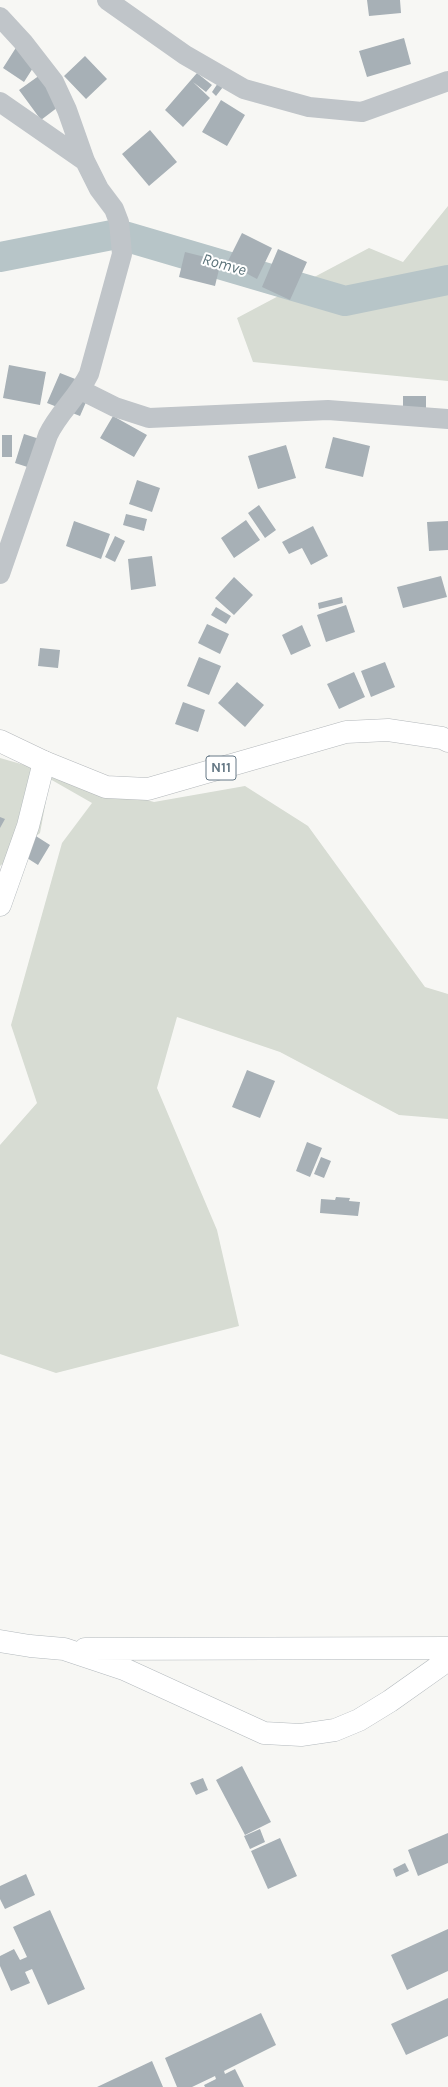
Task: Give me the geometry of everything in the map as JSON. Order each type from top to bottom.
[{"type":"main road","name":"N11","points":[[0,741],[44,762],[106,787],[148,789],[346,732],[388,730],[442,738],[448,741]]},
{"type":"main road","points":[[0,905],[28,826],[44,762]]},
{"type":"main road","points":[[0,1641],[30,1646],[64,1649],[448,1648]]},
{"type":"main road","points":[[64,1649],[124,1669],[264,1733],[301,1735],[335,1730],[359,1720],[390,1701],[448,1660]]},
{"type":"street","points":[[107,0],[185,55],[244,89],[309,106],[362,112],[448,82]]},
{"type":"street","points":[[0,17],[23,42],[54,82],[67,110],[85,161],[99,189],[119,222],[122,254],[89,374],[81,390],[54,422],[48,435],[0,574]]},
{"type":"street","points":[[0,102],[85,161]]},
{"type":"street","points":[[81,390],[115,407],[149,418],[328,410],[448,419]]},
{"type":"shaded area","points":[[448,206],[448,381],[253,362],[237,318],[369,248],[403,262]]},
{"type":"shaded area","points":[[0,758],[154,802],[245,786],[308,826],[425,987],[448,994],[448,1119],[399,1115],[280,1052],[177,1017],[157,1088],[217,1230],[239,1326],[56,1373],[0,1354],[0,1145],[37,1103],[11,1025],[62,843],[92,803],[50,779],[40,833],[0,866]]},
{"type":"building","points":[[367,0],[400,0],[401,13],[369,16]]},
{"type":"building","points":[[404,38],[411,64],[367,77],[359,51]]},
{"type":"building","points":[[17,46],[38,60],[24,82],[3,68]]},
{"type":"building","points":[[85,56],[107,79],[86,99],[64,76]]},
{"type":"building","points":[[197,73],[212,85],[206,92],[193,82],[210,98],[183,127],[165,110]]},
{"type":"building","points":[[40,75],[62,104],[41,120],[19,90]]},
{"type":"building","points":[[218,83],[223,87],[216,96],[212,92]]},
{"type":"building","points":[[221,100],[245,115],[227,146],[202,132]]},
{"type":"building","points":[[150,130],[177,162],[149,186],[122,154]]},
{"type":"building","points":[[242,233],[272,248],[257,279],[227,263]]},
{"type":"building","points":[[278,249],[307,262],[290,300],[262,287]]},
{"type":"building","points":[[185,252],[221,261],[215,286],[179,277]]},
{"type":"building","points":[[9,365],[46,372],[40,405],[3,398]]},
{"type":"building","points":[[60,373],[93,386],[80,416],[47,403]]},
{"type":"building","points":[[403,396],[426,396],[426,421],[403,421]]},
{"type":"building","points":[[113,416],[147,435],[134,457],[100,438]]},
{"type":"building","points":[[24,434],[52,443],[43,472],[15,463]]},
{"type":"building","points":[[2,435],[12,435],[12,457],[2,457]]},
{"type":"building","points":[[333,437],[370,446],[363,477],[325,468]]},
{"type":"building","points":[[286,445],[296,478],[258,489],[248,456]]},
{"type":"building","points":[[137,480],[160,488],[152,512],[129,504]]},
{"type":"building","points":[[259,505],[276,530],[265,538],[248,513]]},
{"type":"building","points":[[126,514],[147,519],[144,531],[123,525]]},
{"type":"building","points":[[246,520],[260,540],[234,558],[221,538]]},
{"type":"building","points":[[74,521],[110,534],[101,559],[66,546]]},
{"type":"building","points":[[448,521],[448,550],[429,551],[427,522]]},
{"type":"building","points":[[313,526],[328,556],[311,565],[302,548],[289,554],[282,542]]},
{"type":"building","points":[[115,536],[125,541],[115,562],[105,557]]},
{"type":"building","points":[[152,556],[156,586],[131,590],[128,559]]},
{"type":"building","points":[[441,576],[447,597],[403,608],[397,587]]},
{"type":"building","points":[[234,577],[253,595],[234,615],[215,598]]},
{"type":"building","points":[[342,597],[343,603],[319,609],[318,603]]},
{"type":"building","points":[[346,605],[355,632],[326,642],[317,615]]},
{"type":"building","points":[[216,607],[231,616],[226,624],[211,615]]},
{"type":"building","points":[[207,624],[229,634],[220,654],[198,643]]},
{"type":"building","points":[[302,625],[311,646],[291,655],[282,635]]},
{"type":"building","points":[[40,648],[60,650],[58,668],[38,666]]},
{"type":"building","points":[[199,657],[221,666],[209,695],[187,686]]},
{"type":"building","points":[[385,662],[395,687],[371,697],[361,671]]},
{"type":"building","points":[[354,672],[365,697],[339,709],[327,684]]},
{"type":"building","points":[[237,682],[264,705],[245,727],[218,703]]},
{"type":"building","points":[[183,702],[205,710],[198,732],[175,724]]},
{"type":"building","points":[[0,817],[5,819],[0,828]]},
{"type":"building","points":[[28,831],[50,845],[38,865],[16,851]]},
{"type":"building","points":[[247,1070],[275,1081],[260,1118],[232,1107]]},
{"type":"building","points":[[307,1142],[322,1148],[310,1177],[296,1171]]},
{"type":"building","points":[[321,1157],[331,1161],[324,1178],[314,1174]]},
{"type":"building","points":[[336,1197],[350,1198],[349,1201],[360,1202],[358,1216],[320,1213],[321,1199],[335,1200]]},
{"type":"building","points":[[242,1766],[271,1822],[245,1835],[216,1780]]},
{"type":"building","points":[[203,1778],[208,1790],[196,1795],[190,1783]]},
{"type":"building","points":[[260,1829],[265,1842],[250,1849],[244,1836]]},
{"type":"building","points":[[448,1833],[448,1863],[418,1876],[408,1850]]},
{"type":"building","points":[[280,1838],[297,1876],[268,1889],[251,1851]]},
{"type":"building","points":[[405,1863],[409,1871],[396,1877],[393,1869]]},
{"type":"building","points":[[26,1874],[35,1895],[5,1909],[0,1899],[0,1886]]},
{"type":"building","points":[[50,1910],[85,1989],[48,2005],[32,1969],[25,1972],[30,1983],[11,1991],[0,1966],[0,1956],[14,1949],[20,1960],[27,1957],[13,1927]]},
{"type":"building","points":[[448,1929],[448,1971],[407,1990],[391,1955]]},
{"type":"building","points":[[448,1998],[448,2036],[406,2055],[391,2024]]},
{"type":"building","points":[[261,2013],[276,2045],[224,2071],[225,2074],[235,2069],[244,2087],[205,2087],[204,2085],[216,2079],[215,2076],[192,2087],[177,2087],[165,2058]]},
{"type":"building","points":[[152,2061],[163,2087],[97,2087]]},
{"type":"waterway","name":"Romve","points":[[0,257],[117,234],[345,301],[448,280]]}]
